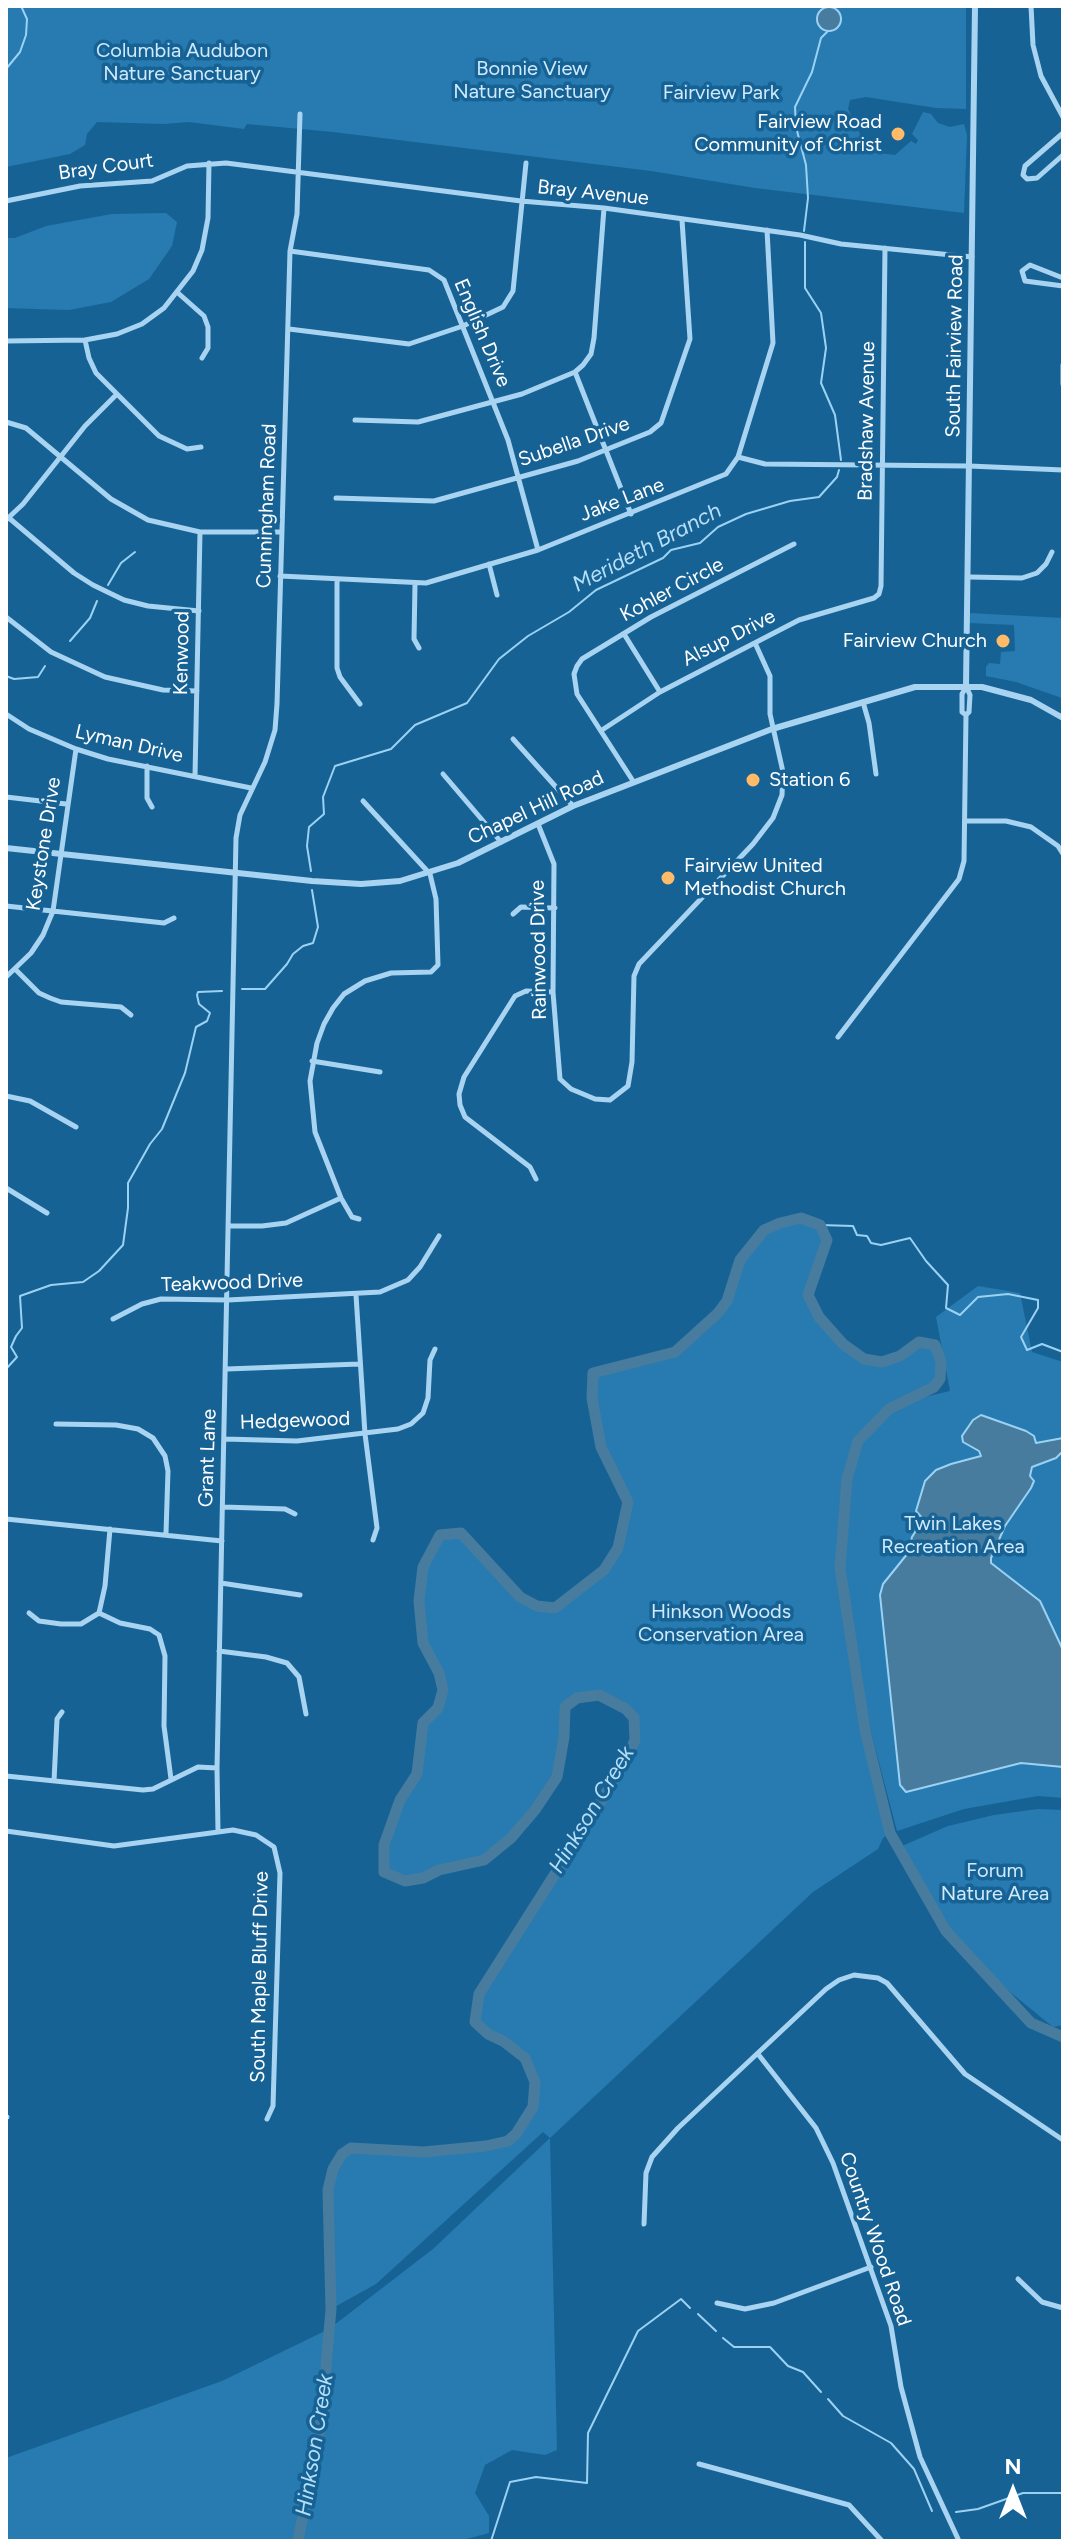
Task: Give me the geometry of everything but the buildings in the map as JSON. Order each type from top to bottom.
[{"type":"street","name":"South Fairview Road","points":[[966,686],[975,6]]},
{"type":"street","points":[[1031,6],[1033,45],[1041,76],[1063,117]]},
{"type":"street","points":[[1053,101],[1063,98]]},
{"type":"street","name":"Cunningham Road","points":[[237,871],[238,826],[275,730],[290,251],[297,214],[300,114]]},
{"type":"street","points":[[1063,133],[1025,166],[1023,175],[1027,179],[1037,178],[1063,155]]},
{"type":"street","name":"Bray Avenue","points":[[209,163],[521,201],[604,208],[767,230],[841,244],[972,257]]},
{"type":"street","points":[[6,341],[85,340],[117,334],[142,324],[164,308],[193,271],[202,250],[208,218],[209,163]]},
{"type":"street","name":"Bray Court","points":[[6,201],[80,186],[152,181],[187,166],[209,163]]},
{"type":"street","points":[[289,329],[409,344],[463,326],[503,307],[513,291],[526,163]]},
{"type":"street","points":[[355,420],[418,422],[522,394],[575,372],[591,354],[594,338],[604,208]]},
{"type":"street","name":"Subella Drive","points":[[336,498],[434,501],[578,461],[650,432],[661,423],[690,331],[682,220]]},
{"type":"street","points":[[767,230],[773,343],[738,457],[765,464],[1063,470]]},
{"type":"street","name":"Bradshaw Avenue","points":[[879,594],[885,248]]},
{"type":"street","name":"English Drive","points":[[290,251],[429,270],[444,280],[508,440],[538,550]]},
{"type":"street","points":[[1063,278],[1030,265],[1022,271],[1025,281],[1063,286]]},
{"type":"street","points":[[178,293],[204,316],[208,327],[208,348],[202,358]]},
{"type":"street","points":[[85,340],[96,373],[159,436],[187,449],[201,447]]},
{"type":"street","points":[[1063,365],[1063,384]]},
{"type":"street","points":[[575,372],[631,514]]},
{"type":"street","points":[[116,395],[60,455],[23,504],[7,519],[74,573],[124,600],[148,606],[199,611]]},
{"type":"street","points":[[6,422],[26,428],[129,511],[163,526],[200,532],[281,532]]},
{"type":"street","name":"Jake Lane","points":[[280,576],[415,584],[538,550],[631,514],[719,479],[738,457]]},
{"type":"street","name":"Kenwood","points":[[195,776],[200,532]]},
{"type":"street","name":"Kohler Circle","points":[[602,730],[577,694],[574,674],[582,659],[651,617],[794,544]]},
{"type":"street","points":[[969,577],[1022,578],[1037,573],[1052,552]]},
{"type":"street","points":[[489,564],[497,595]]},
{"type":"street","points":[[337,580],[337,668],[360,704]]},
{"type":"street","points":[[415,584],[414,639],[419,648]]},
{"type":"street","name":"Alsup Drive","points":[[602,730],[660,692],[799,620],[879,594]]},
{"type":"street","points":[[6,617],[51,652],[105,677],[163,690],[197,691]]},
{"type":"street","points":[[624,634],[660,692]]},
{"type":"street","points":[[755,643],[770,676],[772,729]]},
{"type":"street","points":[[838,1037],[959,879],[964,861],[966,821],[966,715],[970,695],[966,686]]},
{"type":"street","name":"Chapel Hill Road","points":[[6,848],[361,884],[400,881],[430,874],[633,781],[772,729],[915,687],[982,687],[1031,700],[1063,718]]},
{"type":"street","points":[[863,702],[876,774]]},
{"type":"street","name":"Lyman Drive","points":[[6,714],[29,729],[76,749],[251,788]]},
{"type":"street","name":"Rainwood Drive","points":[[538,824],[554,864],[553,992],[560,1079],[571,1089],[595,1099],[610,1100],[628,1086],[632,1062],[634,976],[649,952],[753,844],[773,818],[782,795],[783,772],[772,729]]},
{"type":"street","points":[[602,730],[633,781]]},
{"type":"street","points":[[513,739],[573,806]]},
{"type":"street","name":"Keystone Drive","points":[[6,977],[16,970],[43,935],[53,911],[76,749]]},
{"type":"street","points":[[147,766],[147,798],[152,807]]},
{"type":"street","points":[[443,774],[501,842]]},
{"type":"street","points":[[6,797],[66,804]]},
{"type":"street","points":[[359,1219],[352,1217],[341,1198],[315,1132],[310,1097],[312,1061],[324,1024],[344,994],[365,981],[391,973],[431,972],[438,965],[436,899],[430,874],[363,801]]},
{"type":"street","points":[[966,821],[1006,821],[1031,827],[1058,846],[1063,854]]},
{"type":"street","name":"Grant Lane","points":[[218,1832],[219,1651],[237,871]]},
{"type":"street","points":[[6,906],[164,923],[174,918]]},
{"type":"street","points":[[513,914],[521,907],[555,908]]},
{"type":"street","points":[[16,970],[39,993],[50,998],[61,1002],[121,1007],[131,1015]]},
{"type":"street","points":[[536,1179],[530,1167],[465,1117],[459,1094],[464,1077],[515,996],[526,991],[553,992]]},
{"type":"street","points":[[312,1061],[380,1072]]},
{"type":"street","points":[[6,1096],[30,1101],[76,1127]]},
{"type":"street","points":[[6,1188],[47,1213]]},
{"type":"street","points":[[229,1226],[286,1223],[341,1198]]},
{"type":"street","name":"Teakwood Drive","points":[[113,1319],[142,1304],[161,1299],[228,1300],[380,1292],[408,1280],[439,1236]]},
{"type":"street","points":[[356,1295],[365,1434],[377,1528],[373,1540]]},
{"type":"street","name":"Hedgewood","points":[[225,1439],[297,1441],[365,1434],[411,1424],[423,1413],[428,1398],[430,1360],[435,1349]]},
{"type":"street","points":[[227,1369],[359,1364]]},
{"type":"street","points":[[56,1424],[116,1425],[138,1429],[153,1438],[165,1456],[168,1471],[166,1533]]},
{"type":"street","points":[[223,1507],[285,1509],[295,1514]]},
{"type":"street","points":[[6,1519],[222,1541]]},
{"type":"street","points":[[29,1613],[39,1621],[81,1624],[99,1613],[103,1605],[110,1529]]},
{"type":"street","points":[[221,1583],[300,1595]]},
{"type":"street","points":[[99,1613],[120,1623],[150,1629],[159,1635],[165,1656],[164,1726],[171,1779]]},
{"type":"street","points":[[219,1651],[277,1659],[294,1668],[299,1677],[306,1714]]},
{"type":"street","points":[[54,1781],[57,1719],[62,1712]]},
{"type":"street","points":[[6,1776],[143,1790],[153,1789],[198,1767],[217,1768]]},
{"type":"street","name":"South Maple Bluff Drive","points":[[218,1832],[233,1830],[256,1835],[274,1847],[278,1857],[273,2106],[267,2119]]},
{"type":"street","points":[[6,1831],[114,1846],[218,1832]]},
{"type":"street","points":[[644,2224],[646,2173],[652,2157],[678,2128],[826,1989],[854,1975],[878,1978],[887,1983],[965,2074],[1063,2140]]},
{"type":"street","name":"Country Wood Road","points":[[758,2054],[816,2128],[833,2163],[891,2326],[901,2387],[920,2457],[959,2541]]},
{"type":"street","points":[[717,2303],[745,2309],[774,2303],[871,2267]]},
{"type":"street","points":[[1018,2279],[1042,2302],[1063,2308]]},
{"type":"street","points":[[699,2464],[849,2505],[882,2541]]},
{"type":"green space","points":[[6,6],[966,6],[966,109],[936,108],[866,97],[850,100],[848,109],[862,138],[862,151],[895,155],[911,141],[916,144],[918,140],[912,134],[923,112],[950,127],[964,124],[967,135],[964,213],[755,188],[651,171],[247,124],[244,129],[189,122],[97,122],[87,134],[85,145],[70,154],[6,167]]},
{"type":"green space","points":[[166,213],[177,222],[172,246],[149,279],[111,302],[69,310],[6,308],[6,238],[15,238],[46,226],[112,214]]},
{"type":"green space","points":[[969,613],[1063,618],[1062,698],[1016,682],[986,676],[989,663],[1000,664],[1001,652],[1015,651],[1014,625],[969,623]]},
{"type":"green space","name":"Hinkson Woods Conservation Area","points":[[801,1218],[820,1225],[827,1240],[808,1295],[819,1317],[843,1344],[864,1359],[881,1362],[900,1356],[919,1342],[935,1345],[941,1362],[940,1379],[934,1387],[889,1409],[882,1418],[908,1401],[950,1391],[936,1317],[978,1286],[1020,1293],[1032,1352],[1063,1362],[1063,1798],[1038,1796],[964,1809],[897,1831],[858,1682],[865,1730],[890,1833],[883,1838],[878,1849],[813,1892],[550,2138],[543,2132],[376,2284],[331,2309],[328,2190],[333,2169],[342,2154],[351,2148],[424,2152],[508,2141],[533,2107],[535,2082],[523,2056],[475,2022],[479,1994],[598,1806],[635,1740],[634,1718],[626,1709],[600,1695],[577,1698],[565,1707],[564,1737],[557,1777],[511,1838],[484,1860],[439,1870],[423,1878],[405,1881],[384,1872],[383,1844],[393,1812],[417,1774],[423,1723],[438,1708],[443,1690],[439,1673],[423,1643],[419,1601],[423,1567],[440,1535],[461,1533],[519,1597],[537,1606],[555,1608],[604,1570],[618,1548],[628,1502],[601,1447],[592,1398],[593,1373],[675,1352],[718,1313],[727,1301],[740,1260],[764,1230],[780,1223]]},
{"type":"green space","name":"Forum Nature Area","points":[[1038,1809],[1063,1810],[1063,2025],[1053,2027],[999,1983],[941,1923],[902,1846],[948,1826]]},
{"type":"green space","points":[[550,2138],[557,2450],[545,2455],[512,2450],[485,2465],[475,2493],[489,2516],[489,2533],[459,2541],[6,2541],[6,2458],[222,2381],[329,2329],[433,2249]]},
{"type":"shaded area","points":[[829,7],[838,10],[841,19],[838,28],[829,31],[820,28],[817,19],[820,10]]},
{"type":"shaded area","points":[[981,1415],[1026,1431],[1034,1436],[1036,1443],[1063,1438],[1063,1451],[1056,1458],[1032,1467],[1030,1476],[1034,1481],[1005,1526],[991,1563],[1040,1601],[1063,1650],[1063,1767],[1021,1763],[906,1792],[900,1785],[880,1595],[883,1584],[908,1553],[912,1537],[923,1519],[916,1511],[925,1481],[936,1470],[981,1456],[979,1451],[963,1442],[962,1436],[973,1420]]},
{"type":"waterway","points":[[6,69],[20,52],[26,35],[27,19],[21,6]]},
{"type":"waterway","name":"Merideth Branch","points":[[804,231],[808,198],[806,165],[796,127],[795,107],[812,72],[821,38],[828,31]]},
{"type":"waterway","name":"Merideth Branch","points":[[805,242],[805,288],[821,313],[826,348],[821,383],[835,415],[841,460]]},
{"type":"waterway","name":"Merideth Branch","points":[[311,871],[307,846],[309,827],[324,814],[323,797],[335,766],[391,749],[415,725],[467,703],[499,659],[596,590],[663,558],[671,550],[700,543],[718,527],[746,514],[790,501],[819,497],[837,477],[839,470]]},
{"type":"waterway","points":[[108,585],[121,563],[135,552]]},
{"type":"waterway","points":[[70,641],[90,618],[97,601]]},
{"type":"waterway","points":[[6,676],[14,679],[38,677],[45,666]]},
{"type":"waterway","name":"Merideth Branch","points":[[242,989],[265,989],[293,954],[313,943],[318,927],[312,890]]},
{"type":"waterway","name":"Merideth Branch","points":[[6,1369],[17,1357],[11,1347],[22,1328],[20,1296],[51,1285],[83,1282],[99,1271],[123,1245],[128,1183],[162,1129],[185,1073],[196,1027],[207,1021],[210,1013],[199,1004],[198,992],[222,991]]},
{"type":"waterway","name":"Hinkson Creek","points":[[298,2541],[326,2398],[331,2309],[328,2190],[333,2169],[342,2154],[351,2148],[424,2152],[486,2146],[508,2141],[516,2134],[533,2107],[535,2082],[525,2058],[475,2022],[479,1994],[598,1806],[635,1740],[634,1718],[626,1709],[599,1695],[577,1698],[565,1707],[564,1737],[557,1777],[511,1838],[484,1860],[439,1870],[423,1878],[405,1881],[384,1872],[384,1845],[400,1800],[417,1774],[423,1723],[438,1708],[443,1690],[439,1673],[423,1643],[419,1601],[423,1567],[440,1535],[461,1533],[520,1597],[537,1606],[555,1608],[604,1570],[618,1548],[628,1502],[601,1447],[592,1398],[593,1373],[675,1352],[718,1313],[727,1301],[740,1260],[764,1230],[780,1223],[801,1218],[820,1225],[827,1240],[808,1295],[819,1317],[843,1344],[864,1359],[882,1362],[900,1356],[919,1342],[935,1345],[941,1362],[940,1379],[934,1387],[889,1409],[858,1441],[847,1479],[840,1568],[865,1730],[890,1833],[946,1931],[1031,2023],[1063,2037]]},
{"type":"waterway","points":[[820,1225],[853,1226],[857,1235],[867,1236],[871,1243],[881,1245],[910,1238],[948,1285],[946,1308],[960,1315],[978,1297],[1008,1294],[1038,1300],[1038,1308],[1021,1337],[1027,1350],[1042,1344],[1063,1352]]},
{"type":"waterway","points":[[491,2541],[510,2482],[536,2477],[587,2483],[588,2433],[638,2331],[681,2299],[690,2308]]},
{"type":"waterway","points":[[698,2314],[716,2331]]},
{"type":"waterway","points":[[723,2338],[734,2347],[770,2347],[788,2366],[803,2372],[821,2392]]},
{"type":"waterway","points":[[828,2399],[843,2416],[891,2443],[914,2469],[932,2511]]},
{"type":"waterway","points":[[956,2512],[978,2509],[1023,2493],[1063,2493]]},
{"type":"place","name":"Fairview Road Community of Christ","points":[[898,134]]},
{"type":"place","name":"Fairview Church","points":[[1003,641]]},
{"type":"place","name":"Station 6","points":[[753,780]]},
{"type":"place","name":"Fairview United Methodist Church","points":[[668,878]]},
{"type":"park label","name":"Columbia Audubon Nature Sanctuary","points":[[182,62]]},
{"type":"park label","name":"Bonnie View Nature Sanctuary","points":[[532,80]]},
{"type":"park label","name":"Fairview Park","points":[[721,93]]},
{"type":"park label","name":"Twin Lakes Recreation Area","points":[[953,1536]]}]
